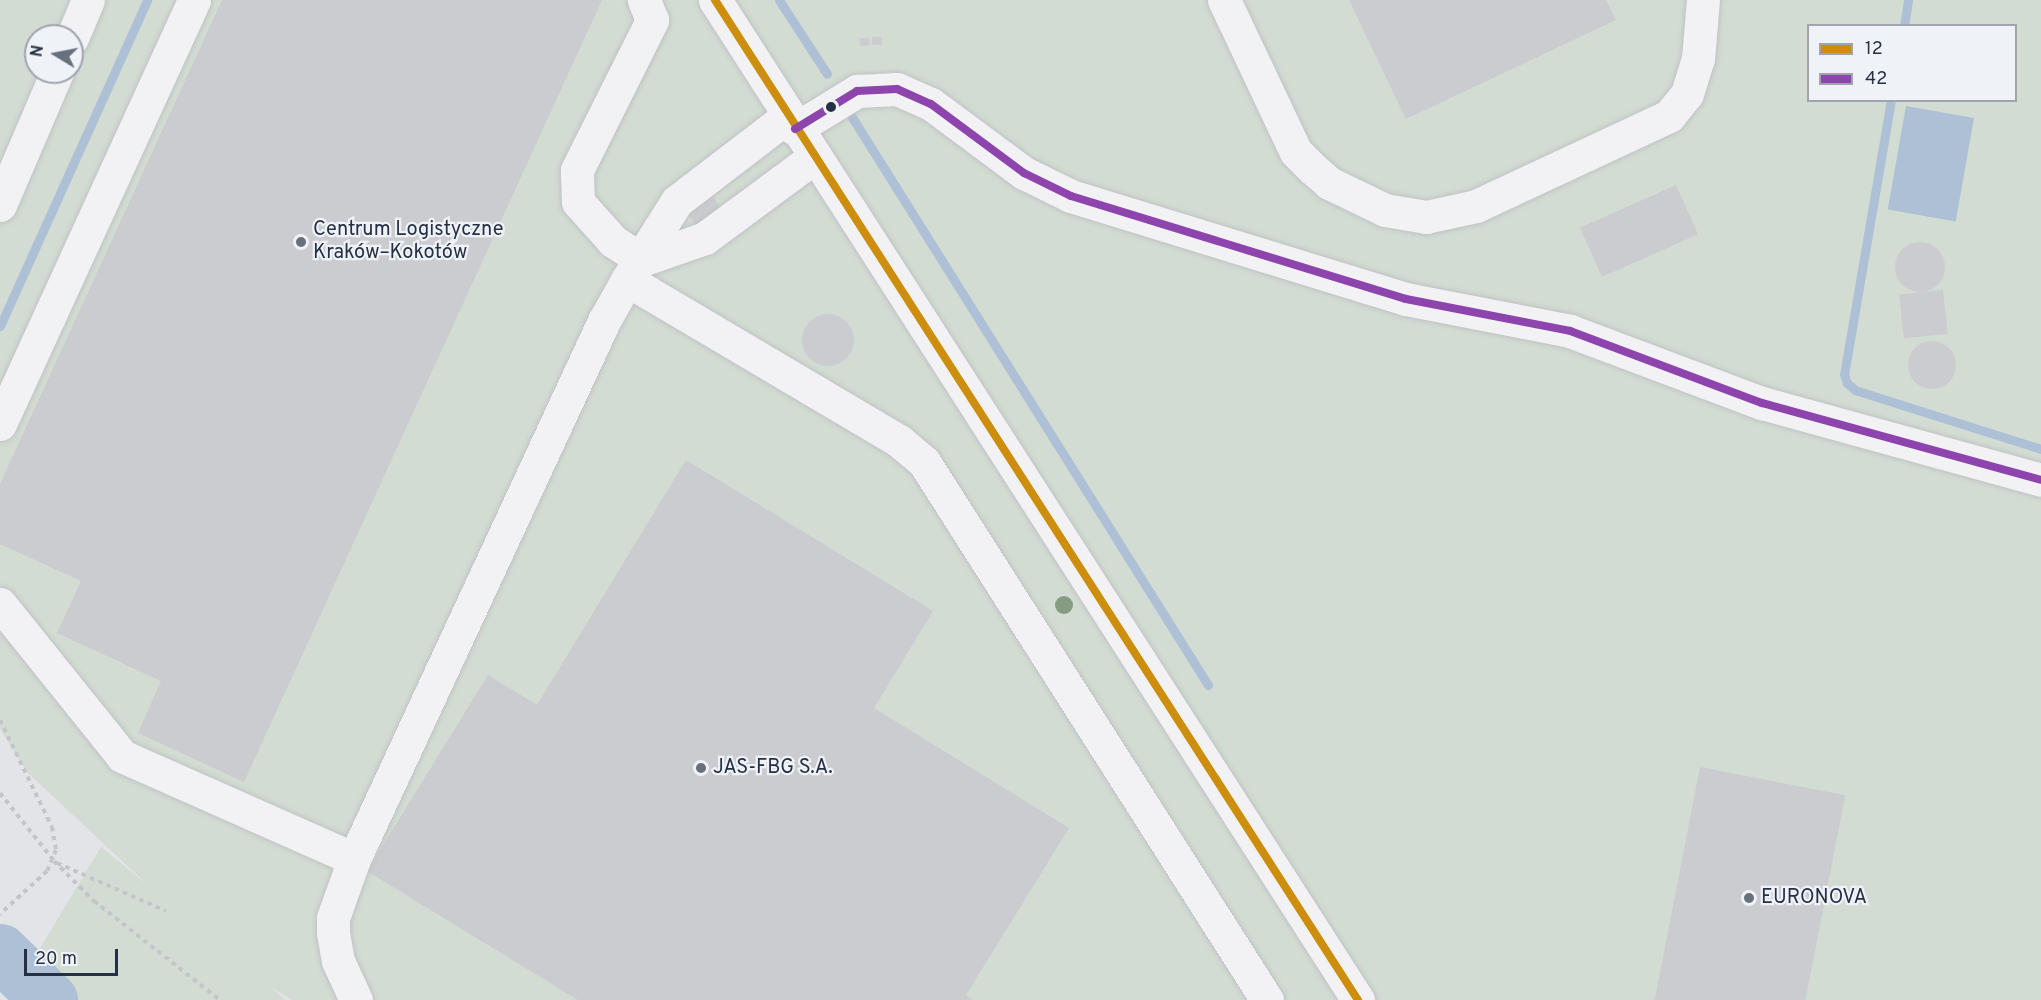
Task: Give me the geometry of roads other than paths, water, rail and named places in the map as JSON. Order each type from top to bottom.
[{"type":"street","points":[[78,24],[88,0]]},
{"type":"street","points":[[0,424],[194,0]]},
{"type":"street","points":[[644,0],[652,20],[578,170],[578,202],[613,241],[634,270],[899,441],[924,462],[1267,1000]]},
{"type":"street","points":[[715,0],[813,158],[1041,504],[1358,1000]]},
{"type":"street","points":[[1224,0],[1296,152],[1329,183],[1385,210],[1426,217],[1476,206],[1669,116],[1687,94],[1698,59],[1703,0]]},
{"type":"street","points":[[0,205],[52,84]]},
{"type":"street","points":[[356,1000],[338,961],[333,933],[333,918],[354,859],[598,332],[677,201],[791,122],[857,91],[897,89],[931,104],[1023,173],[1071,196],[1406,299],[1570,331],[1762,403],[2041,480]]},
{"type":"street","points":[[634,270],[705,238],[813,158]]},
{"type":"street","points":[[0,604],[122,756],[354,859]]},
{"type":"water","points":[[1906,106],[1974,118],[1956,221],[1888,209]]},
{"type":"waterway","points":[[0,326],[147,0]]},
{"type":"waterway","points":[[779,0],[827,74]]},
{"type":"waterway","points":[[1904,24],[1908,0]]},
{"type":"waterway","points":[[1891,102],[1844,374],[1847,383],[1855,390],[2041,449]]},
{"type":"waterway","points":[[850,114],[1208,685]]},
{"type":"waterway","points":[[0,952],[49,1000]]},
{"type":"place","name":"Centrum Logistyczne Kraków–Kokotów","points":[[301,242]]},
{"type":"place","name":"JAS-FBG S.A.","points":[[701,768]]},
{"type":"place","name":"EURONOVA","points":[[1749,898]]}]
